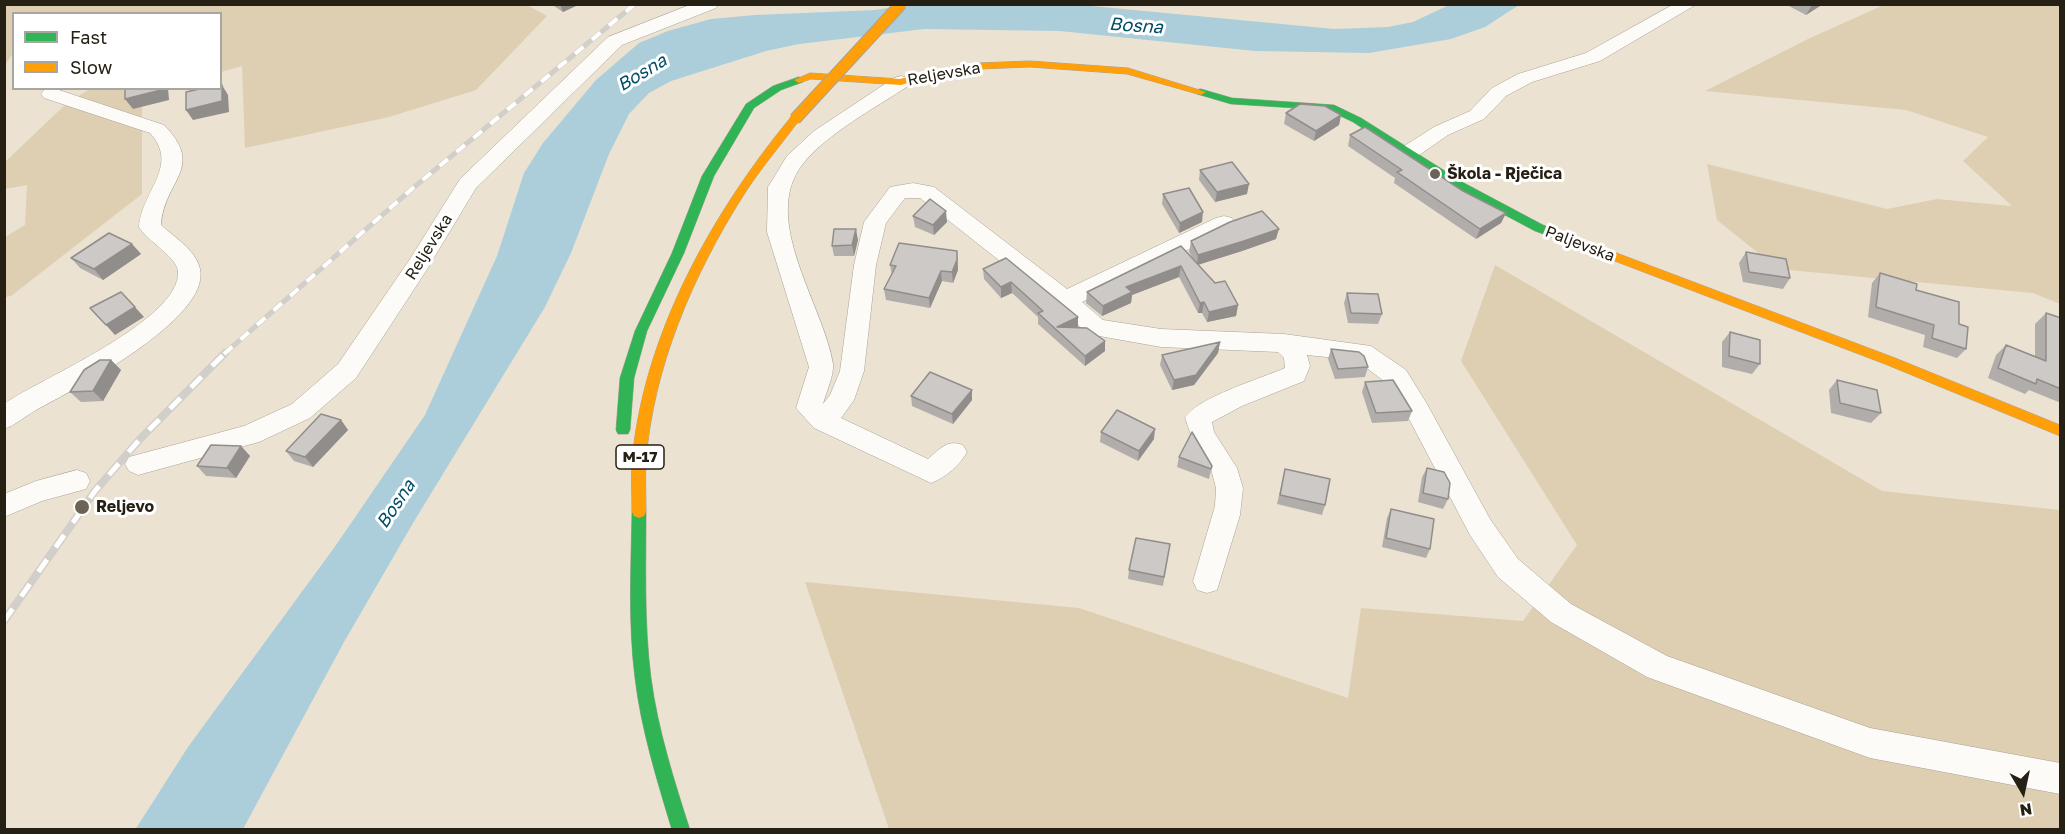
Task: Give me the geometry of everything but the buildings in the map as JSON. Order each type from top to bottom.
[{"type":"street","name":"Reljevska","points":[[138,464],[250,435],[301,411],[347,371],[418,265],[468,184],[484,167],[615,41],[710,4]]},
{"type":"street","name":"M-17","points":[[681,830],[666,783],[646,698],[638,598],[640,453],[655,387],[673,328],[734,198],[766,153],[795,119],[901,4]]},
{"type":"street","points":[[1408,153],[1441,131],[1477,115],[1499,92],[1508,87],[1525,78],[1593,57],[1688,4]]},
{"type":"street","name":"Reljevska","points":[[623,430],[627,378],[641,331],[678,253],[708,176],[750,106],[777,88],[810,76],[901,82],[921,76],[980,66],[1030,64],[1128,71],[1231,101],[1330,107],[1357,120],[1408,153]]},
{"type":"street","points":[[901,82],[821,135],[794,162],[779,187],[778,232],[817,350],[820,367],[809,408],[823,422],[931,472],[954,452]]},
{"type":"street","points":[[4,419],[16,409],[107,358],[152,329],[189,284],[190,273],[184,258],[150,227],[149,216],[172,166],[172,146],[169,139],[157,129],[51,94]]},
{"type":"street","name":"Paljevska","points":[[1408,153],[1460,186],[1539,228],[1890,361],[2061,431]]},
{"type":"street","points":[[823,422],[841,400],[852,371],[865,265],[875,222],[898,192],[913,190],[926,192],[1065,300],[1096,328],[1161,338],[1284,343],[1362,352],[1397,377],[1418,411],[1480,527],[1508,568],[1561,613],[1658,667],[1870,743],[2061,779]]},
{"type":"street","points":[[1065,300],[1224,224]]},
{"type":"street","points":[[1208,581],[1216,546],[1230,508],[1231,488],[1223,466],[1199,428],[1198,418],[1230,400],[1294,375],[1298,366],[1295,355],[1284,343]]},
{"type":"street","points":[[4,506],[36,492],[77,481]]},
{"type":"shaded area","points":[[525,4],[547,16],[476,90],[389,117],[245,148],[242,66],[222,72],[222,12],[12,12],[12,54],[5,65],[5,5]]},
{"type":"shaded area","points":[[1884,5],[2060,5],[2060,304],[2033,293],[1778,269],[1717,220],[1707,164],[1887,209],[1937,199],[2012,206],[1963,161],[1988,137],[1906,110],[1705,91],[1810,38]]},
{"type":"shaded area","points":[[88,90],[168,90],[142,98],[142,194],[11,296],[5,297],[5,237],[25,225],[27,185],[5,189],[5,162],[67,103]]},
{"type":"shaded area","points":[[1495,265],[1882,491],[2060,510],[2060,829],[889,829],[805,582],[1079,608],[1348,698],[1361,608],[1523,621],[1577,545],[1461,361]]},
{"type":"water","name":"Bosna","points":[[913,4],[1081,5],[1334,29],[1388,27],[1413,22],[1449,5],[1519,5],[1485,27],[1451,39],[1369,53],[1255,51],[1060,31],[924,29],[799,44],[766,51],[671,81],[649,93],[629,114],[609,154],[571,253],[545,307],[413,523],[344,642],[243,829],[135,830],[188,747],[334,548],[425,415],[497,256],[524,173],[543,143],[596,80],[639,43],[668,31],[711,19],[875,10]]},
{"type":"railway","points":[[224,354],[413,188],[635,4]]},
{"type":"railway","points":[[4,621],[95,491],[140,439],[224,354]]},
{"type":"traffic: fast","points":[[623,430],[627,378],[641,331],[678,253],[708,176],[750,106],[777,88],[799,80]]},
{"type":"traffic: fast","points":[[1201,92],[1231,101],[1330,107],[1357,120],[1460,186],[1539,228],[1582,244]]},
{"type":"traffic: fast","points":[[639,512],[639,616],[643,678],[659,755],[681,830]]},
{"type":"traffic: slow","points":[[795,119],[901,4]]},
{"type":"traffic: slow","points":[[799,80],[810,76],[901,82],[921,76],[980,66],[1030,64],[1128,71],[1201,92]]},
{"type":"traffic: slow","points":[[639,512],[639,460],[648,406],[675,317],[715,233],[739,193],[795,119]]},
{"type":"traffic: slow","points":[[1582,244],[1890,361],[2060,431]]},
{"type":"place","name":"Škola - Rječica","points":[[1435,174]]},
{"type":"place","name":"Reljevo","points":[[82,507]]}]
